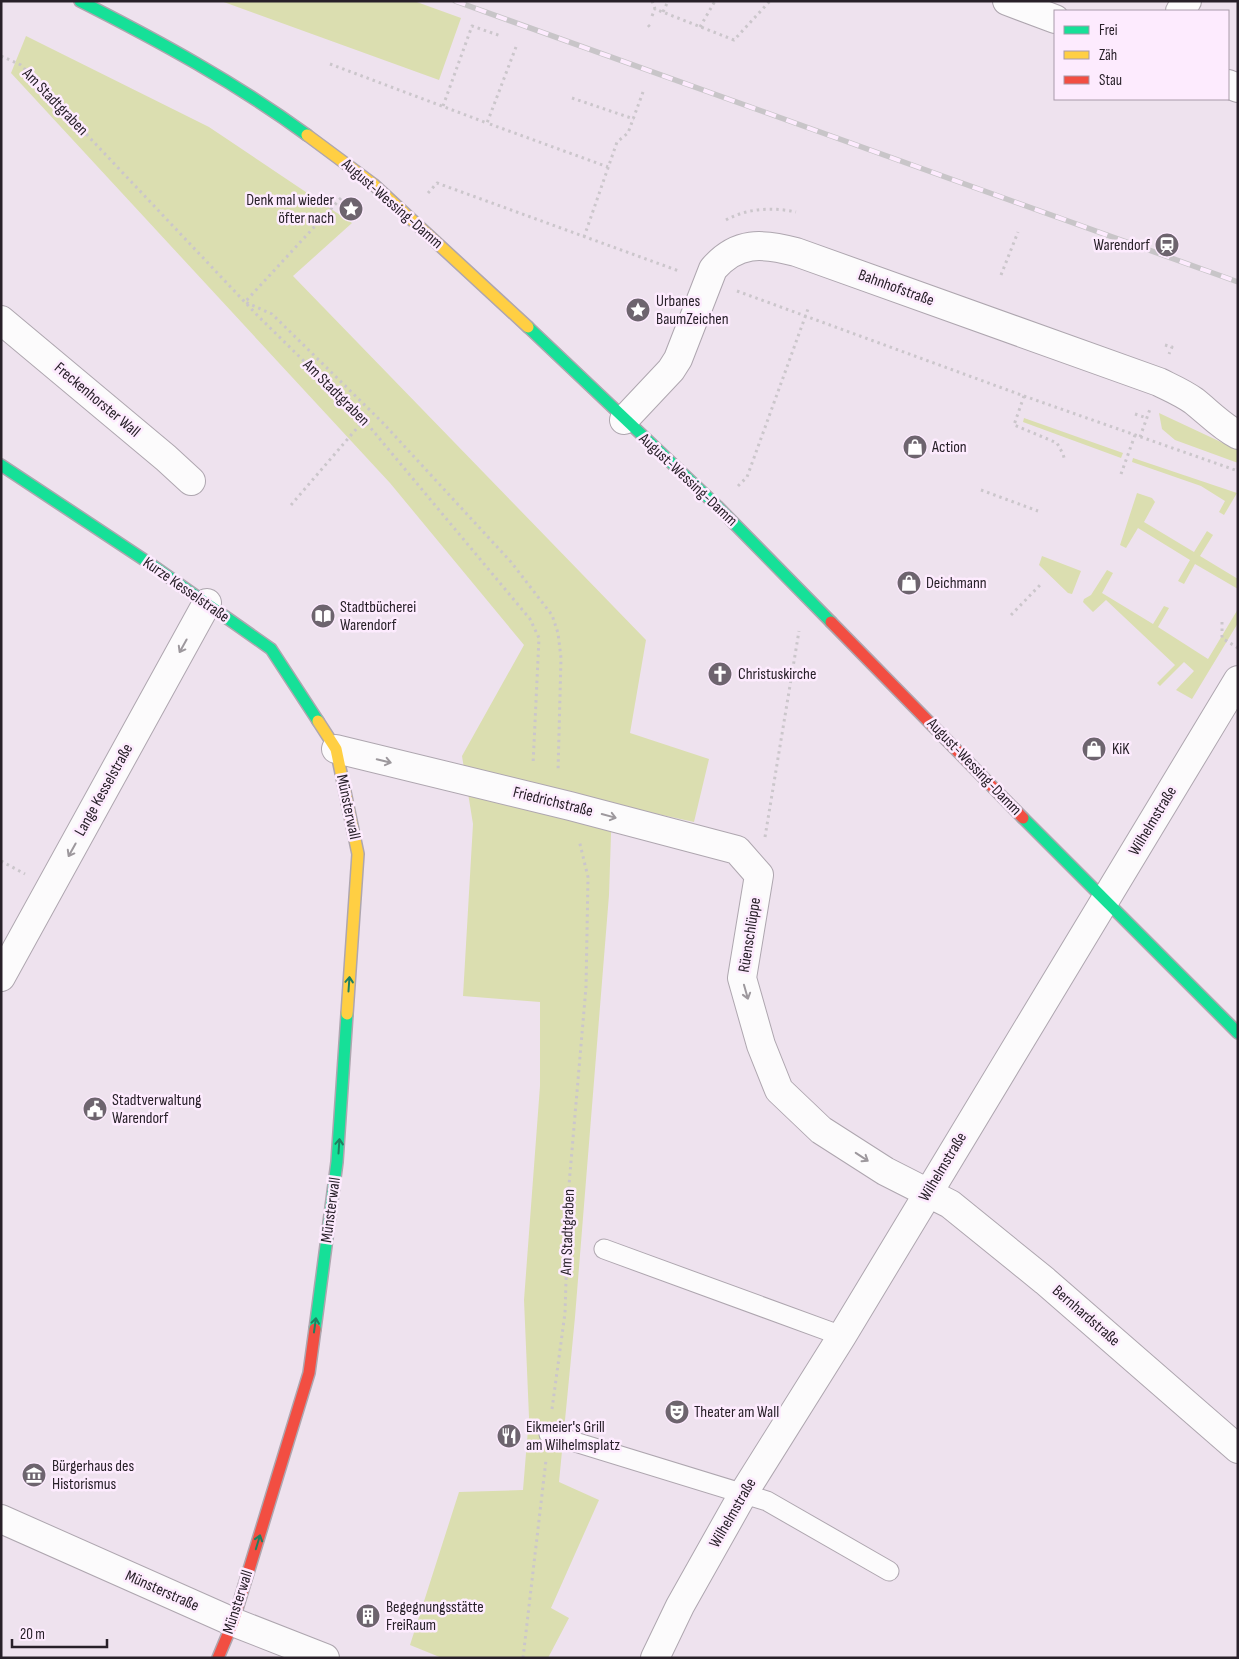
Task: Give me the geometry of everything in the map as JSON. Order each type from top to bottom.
[{"type":"main road","name":"August-Wessing-Damm","points":[[80,1],[157,40],[217,75],[293,125],[362,176],[407,215],[717,506],[1104,900],[1238,1033]]},
{"type":"main road","name":"Kurze Kesselstraße","points":[[2,466],[271,649],[336,749]]},
{"type":"main road","name":"Münsterwall","points":[[218,1658],[233,1622],[309,1373],[338,1162],[358,854],[336,749]]},
{"type":"street","points":[[1007,1],[1054,19]]},
{"type":"street","name":"Bahnhofstraße","points":[[624,420],[671,370],[678,359],[707,280],[721,259],[742,248],[768,246],[796,252],[1159,382],[1177,390],[1192,400],[1218,424],[1238,436]]},
{"type":"street","name":"Freckenhorster Wall","points":[[1,320],[191,481]]},
{"type":"street","name":"Lange Kesselstraße","points":[[1,977],[207,604]]},
{"type":"street","name":"Wilhelmstraße","points":[[655,1658],[680,1606],[743,1494],[842,1336],[1238,680]]},
{"type":"street","name":"Friedrichstraße","points":[[336,749],[570,806],[737,850],[759,875]]},
{"type":"street","name":"Rüenschlüppe","points":[[759,875],[742,978],[761,1045],[779,1090],[821,1130],[885,1171],[927,1193]]},
{"type":"street","name":"Bernhardstraße","points":[[927,1193],[950,1204],[1045,1281],[1238,1449]]},
{"type":"street","name":"Münsterstraße","points":[[1,1519],[233,1622],[325,1658]]},
{"type":"lane","points":[[604,1249],[842,1336]]},
{"type":"lane","points":[[549,1434],[767,1501],[889,1571]]},
{"type":"path","points":[[652,1],[655,9],[652,16]]},
{"type":"path","points":[[663,12],[668,1]]},
{"type":"path","points":[[700,27],[715,1]]},
{"type":"path","points":[[655,9],[734,40],[770,1]]},
{"type":"path","points":[[443,106],[472,26],[500,36]]},
{"type":"path","points":[[487,122],[516,47]]},
{"type":"path","name":"Am Stadtgraben","points":[[1,56],[20,65],[245,302],[364,420],[530,619],[539,638],[533,764],[526,795]]},
{"type":"path","points":[[330,64],[608,167]]},
{"type":"path","points":[[584,236],[617,142],[628,133],[643,92]]},
{"type":"path","points":[[572,98],[634,119]]},
{"type":"path","points":[[245,302],[362,176]]},
{"type":"path","points":[[407,215],[436,183],[1024,396],[1238,471]]},
{"type":"path","points":[[1001,275],[1018,232]]},
{"type":"path","name":"Am Stadtgraben","points":[[245,302],[272,314],[383,423],[511,562],[552,615],[558,633],[561,658],[558,774],[570,806],[588,877],[586,987],[569,1185],[565,1313],[523,1658]]},
{"type":"path","points":[[717,506],[747,477],[808,309]]},
{"type":"path","points":[[1024,396],[1014,425],[1057,443],[1065,461]]},
{"type":"path","points":[[1135,414],[1147,418]]},
{"type":"path","points":[[291,505],[364,420]]},
{"type":"path","points":[[1121,474],[1135,435]]},
{"type":"path","points":[[982,490],[1038,511]]},
{"type":"path","points":[[1011,615],[1042,583]]},
{"type":"path","name":"Rüenschlüppe","points":[[759,875],[804,596]]},
{"type":"path","points":[[1222,622],[1222,638],[1238,648]]},
{"type":"green space","points":[[221,1],[414,1],[461,18],[439,80]]},
{"type":"green space","points":[[26,36],[209,127],[352,223],[293,276],[646,640],[630,733],[709,759],[694,822],[612,804],[609,895],[575,1317],[559,1482],[599,1500],[551,1608],[569,1618],[548,1658],[442,1658],[410,1645],[459,1492],[523,1490],[529,1417],[524,1300],[540,1086],[540,1002],[463,996],[473,824],[462,756],[524,645],[390,483],[11,73]]},
{"type":"green space","points":[[1159,413],[1238,450],[1238,463],[1175,440],[1162,429]]},
{"type":"green space","points":[[1024,418],[1123,453],[1121,458],[1023,422]]},
{"type":"green space","points":[[1133,458],[1237,493],[1224,515],[1219,512],[1225,501],[1201,486],[1132,462]]},
{"type":"green space","points":[[1137,493],[1152,498],[1155,502],[1144,522],[1194,552],[1207,531],[1213,535],[1200,556],[1238,579],[1238,589],[1195,564],[1184,584],[1178,581],[1190,560],[1138,528],[1126,548],[1120,545]]},
{"type":"green space","points":[[1042,556],[1081,571],[1072,594],[1068,593],[1039,565]]},
{"type":"green space","points":[[1107,570],[1113,573],[1102,593],[1153,624],[1164,606],[1169,608],[1158,627],[1208,659],[1238,609],[1238,623],[1192,699],[1176,690],[1194,671],[1184,662],[1160,686],[1157,683],[1175,665],[1106,600],[1093,612],[1083,602],[1084,599],[1091,595]]},
{"type":"railway","points":[[455,1],[1238,282]]},
{"type":"traffic: fast","points":[[80,1],[225,80],[307,135]]},
{"type":"traffic: fast","points":[[528,327],[717,506],[831,622]]},
{"type":"traffic: fast","points":[[1,465],[149,563],[271,649],[318,721]]},
{"type":"traffic: fast","points":[[1023,818],[1238,1033]]},
{"type":"traffic: fast","points":[[315,1329],[337,1162],[347,1014]]},
{"type":"traffic: slow","points":[[307,135],[373,184],[528,327]]},
{"type":"traffic: slow","points":[[318,721],[336,749],[358,854],[347,1014]]},
{"type":"traffic: jam","points":[[831,622],[1023,818]]},
{"type":"traffic: jam","points":[[218,1658],[233,1622],[309,1373],[315,1329]]},
{"type":"place","name":"Denk mal wieder öfter nach","points":[[351,209]]},
{"type":"place","name":"Warendorf","points":[[1167,245]]},
{"type":"place","name":"Urbanes BaumZeichen","points":[[638,310]]},
{"type":"place","name":"Action","points":[[915,447]]},
{"type":"place","name":"Deichmann","points":[[909,583]]},
{"type":"place","name":"Stadtbücherei Warendorf","points":[[323,616]]},
{"type":"place","name":"Christuskirche","points":[[720,674]]},
{"type":"place","name":"KiK","points":[[1094,749]]},
{"type":"place","name":"Stadtverwaltung Warendorf","points":[[95,1109]]},
{"type":"place","name":"Theater am Wall","points":[[677,1412]]},
{"type":"place","name":"Eikmeier's Grill am Wilhelmsplatz","points":[[509,1436]]},
{"type":"place","name":"Bürgerhaus des Historismus","points":[[34,1475]]},
{"type":"place","name":"Begegnungsstätte FreiRaum","points":[[368,1616]]}]
